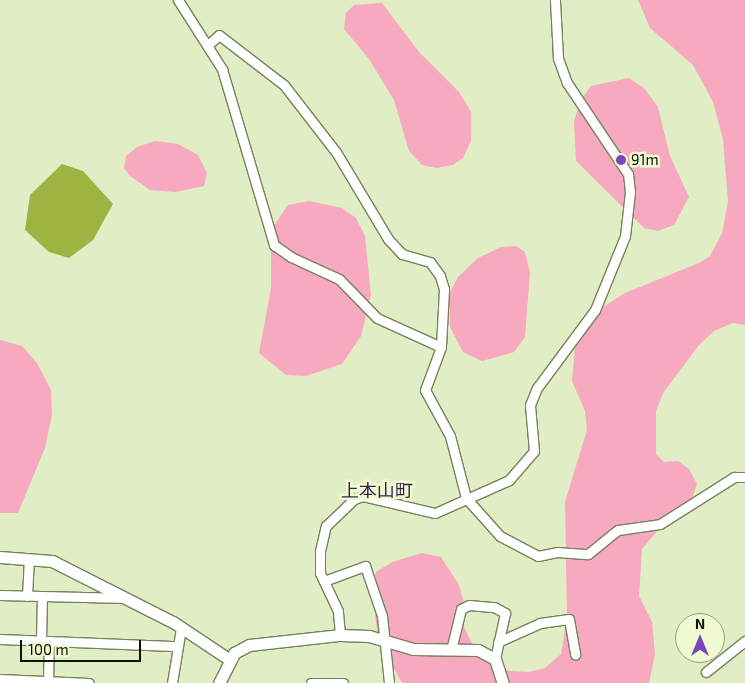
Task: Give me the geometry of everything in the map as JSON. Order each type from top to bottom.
[{"type":"street","points":[[178,0],[209,44],[222,69],[274,245],[291,257],[339,278],[377,318],[441,347]]},
{"type":"street","points":[[340,635],[338,611],[324,581],[320,551],[326,526],[354,499],[374,496],[435,513],[509,480],[534,451],[530,405],[537,388],[586,325],[625,236],[630,192],[628,174],[567,83],[558,58],[555,0]]},
{"type":"street","points":[[209,44],[219,35],[284,85],[336,152],[388,239],[402,254],[430,262],[435,268],[444,289],[441,347],[425,390],[450,436],[466,498],[500,536],[524,551],[538,556],[556,552],[588,554],[618,530],[660,524],[734,477],[745,477]]},
{"type":"street","points":[[0,557],[52,560],[181,628],[230,660]]},
{"type":"street","points":[[27,596],[29,559]]},
{"type":"street","points":[[324,581],[365,566],[379,600],[385,641],[383,656],[388,683]]},
{"type":"street","points":[[0,594],[126,598]]},
{"type":"street","points":[[42,596],[48,681]]},
{"type":"street","points":[[451,650],[462,609],[469,605],[494,607],[505,613],[495,659],[502,683]]},
{"type":"street","points":[[498,642],[540,623],[569,620],[575,654]]},
{"type":"street","points":[[172,683],[181,628]]},
{"type":"street","points":[[219,683],[234,653],[249,646],[272,640],[340,635],[385,641],[413,649],[478,650],[495,659]]},
{"type":"street","points":[[0,639],[178,646]]},
{"type":"street","points":[[706,672],[745,641]]},
{"type":"street","points":[[0,680],[89,683]]},
{"type":"street","points":[[311,683],[343,683]]},
{"type":"shaded area","points":[[638,0],[745,0],[745,325],[733,323],[714,331],[699,345],[663,393],[656,411],[656,454],[664,462],[678,461],[689,469],[697,484],[690,504],[668,518],[642,549],[639,596],[652,622],[655,654],[649,683],[402,683],[378,639],[372,589],[376,572],[392,562],[422,553],[441,557],[459,585],[464,603],[464,627],[479,658],[510,671],[529,672],[545,668],[561,654],[567,618],[565,502],[587,430],[585,411],[572,381],[575,348],[597,311],[625,293],[699,263],[710,256],[722,233],[728,202],[723,139],[713,102],[693,65],[650,28]]},
{"type":"shaded area","points":[[382,3],[419,52],[459,92],[471,112],[471,141],[463,158],[453,165],[437,168],[422,165],[409,151],[394,100],[369,59],[344,29],[346,13],[354,5]]},
{"type":"shaded area","points":[[629,78],[644,88],[658,107],[670,156],[689,197],[674,225],[658,231],[644,228],[576,161],[574,122],[580,101],[591,86]]},
{"type":"shaded area","points":[[155,141],[178,144],[198,155],[207,173],[204,186],[175,192],[150,190],[130,176],[124,168],[126,156],[137,147]]},
{"type":"shaded area","points":[[62,164],[83,171],[113,204],[93,240],[69,258],[49,252],[25,230],[30,195]]},
{"type":"shaded area","points":[[309,201],[342,208],[356,218],[365,236],[371,295],[361,336],[342,364],[306,376],[286,375],[259,353],[271,288],[271,230],[288,205]]},
{"type":"shaded area","points":[[516,246],[525,252],[530,273],[525,337],[514,352],[482,361],[463,352],[450,327],[449,294],[458,277],[478,258],[501,247]]},
{"type":"shaded area","points":[[0,340],[22,346],[37,363],[51,390],[52,415],[45,448],[18,513],[0,513]]},
{"type":"place","name":"91m","points":[[621,160]]},
{"type":"district","name":"上本山町","points":[[377,490]]}]
